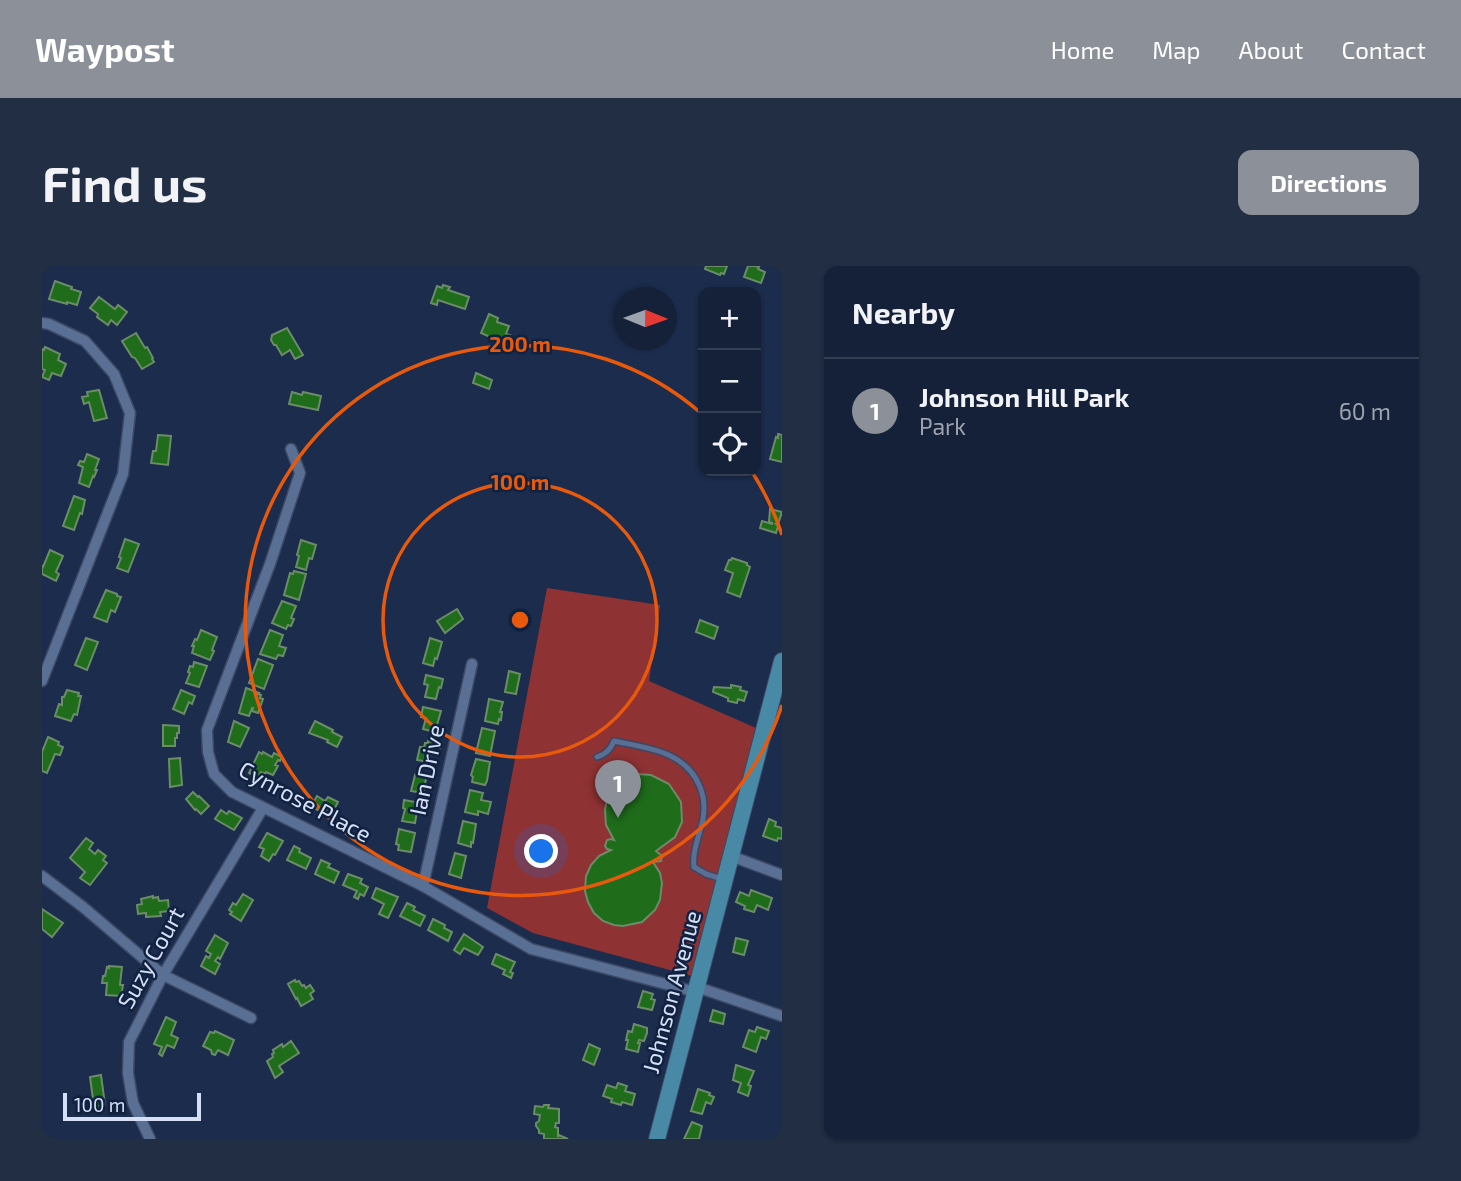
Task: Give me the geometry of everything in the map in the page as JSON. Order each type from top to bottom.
[{"type":"street","points":[[42,323],[85,341],[114,374],[130,413],[123,474],[42,681]]},
{"type":"street","name":"Cynrose Place","points":[[291,449],[300,473],[270,564],[207,730],[208,752],[214,774],[232,792],[424,886],[531,949],[696,989],[782,1016]]},
{"type":"street","name":"Johnson Avenue","points":[[657,1139],[731,856],[775,715],[782,661]]},
{"type":"street","name":"Ian Drive","points":[[424,886],[472,664]]},
{"type":"street","name":"Suzy Court","points":[[150,1139],[134,1103],[128,1073],[129,1042],[163,975],[263,808]]},
{"type":"street","points":[[731,856],[782,874]]},
{"type":"street","points":[[42,876],[163,975],[251,1018]]},
{"type":"lane","points":[[597,757],[610,750],[614,741],[670,755],[683,762],[696,777],[704,796],[704,812],[694,854],[694,867],[725,880]]},
{"type":"shaded area","points":[[547,588],[660,605],[649,681],[756,728],[692,976],[533,933],[487,908]]},
{"type":"building","points":[[706,266],[727,266],[724,274],[720,275],[705,269]]},
{"type":"building","points":[[748,266],[759,267],[758,269],[765,272],[761,283],[744,277]]},
{"type":"building","points":[[55,281],[81,292],[77,305],[49,299]]},
{"type":"building","points":[[443,285],[450,287],[448,290],[469,297],[465,309],[438,300],[437,305],[431,303],[437,286],[442,288]]},
{"type":"building","points":[[99,297],[115,309],[118,305],[127,312],[117,325],[111,320],[108,325],[90,308]]},
{"type":"building","points":[[489,314],[498,318],[497,322],[509,326],[506,334],[510,335],[506,344],[481,333]]},
{"type":"building","points":[[287,328],[303,355],[295,359],[290,350],[282,355],[271,340],[272,335]]},
{"type":"building","points":[[136,333],[154,362],[142,369],[122,341]]},
{"type":"building","points":[[45,347],[60,354],[58,360],[66,364],[61,376],[52,373],[49,380],[42,377],[45,370],[42,369],[42,349]]},
{"type":"building","points":[[476,373],[492,380],[489,389],[473,383]]},
{"type":"building","points":[[99,390],[107,418],[94,421],[89,402],[84,404],[82,397],[88,396],[87,392]]},
{"type":"building","points":[[292,392],[321,396],[318,410],[289,404]]},
{"type":"building","points":[[778,434],[782,435],[782,462],[770,459]]},
{"type":"building","points":[[158,435],[171,436],[168,465],[151,463]]},
{"type":"building","points":[[87,454],[99,459],[89,487],[79,483],[83,467],[78,465],[80,461],[84,462]]},
{"type":"building","points":[[74,496],[85,500],[74,530],[63,526]]},
{"type":"building","points":[[770,509],[782,512],[776,524],[776,533],[760,528],[762,521],[772,524],[769,522]]},
{"type":"building","points":[[125,539],[139,544],[128,572],[117,568]]},
{"type":"building","points":[[301,540],[316,545],[306,570],[296,567]]},
{"type":"building","points":[[50,550],[63,556],[56,572],[59,574],[56,581],[42,574],[42,566]]},
{"type":"building","points":[[732,558],[747,563],[750,567],[740,597],[727,592],[733,573],[725,570]]},
{"type":"building","points":[[294,571],[306,574],[299,600],[284,595],[290,573],[293,574]]},
{"type":"building","points":[[106,590],[121,597],[115,612],[111,610],[107,622],[94,617]]},
{"type":"building","points":[[282,601],[296,606],[291,626],[288,625],[286,629],[272,623]]},
{"type":"building","points":[[457,609],[463,619],[445,633],[437,621]]},
{"type":"building","points":[[700,620],[718,627],[714,639],[696,632]]},
{"type":"building","points":[[201,630],[217,637],[210,660],[192,653],[192,646]]},
{"type":"building","points":[[270,630],[283,635],[279,646],[286,648],[283,656],[278,655],[276,659],[260,654]]},
{"type":"building","points":[[86,638],[98,642],[87,670],[75,665]]},
{"type":"building","points":[[430,638],[442,642],[433,666],[423,663]]},
{"type":"building","points":[[258,659],[273,665],[264,689],[249,683]]},
{"type":"building","points":[[194,662],[207,666],[199,687],[186,683],[190,666],[193,667]]},
{"type":"building","points":[[509,671],[520,674],[516,694],[505,692]]},
{"type":"building","points":[[426,675],[443,679],[436,699],[425,697],[428,685],[424,684]]},
{"type":"building","points":[[731,685],[741,687],[740,690],[747,692],[744,701],[728,701],[728,698],[713,692],[714,687],[731,688]]},
{"type":"building","points":[[246,688],[259,693],[263,699],[258,713],[252,711],[252,708],[249,716],[239,713]]},
{"type":"building","points":[[67,690],[81,696],[77,715],[74,714],[71,721],[55,716]]},
{"type":"building","points":[[181,690],[195,696],[184,714],[173,709]]},
{"type":"building","points":[[489,699],[503,702],[498,724],[485,721]]},
{"type":"building","points":[[423,707],[441,711],[435,732],[423,729],[426,718],[421,717]]},
{"type":"building","points":[[234,721],[249,728],[240,747],[228,742]]},
{"type":"building","points":[[315,721],[342,737],[337,747],[327,742],[328,740],[309,733]]},
{"type":"building","points":[[163,725],[179,726],[175,746],[163,746]]},
{"type":"building","points":[[482,728],[495,731],[490,756],[476,753]]},
{"type":"building","points":[[48,737],[63,747],[60,755],[55,754],[47,773],[42,771],[42,752]]},
{"type":"building","points":[[428,741],[441,744],[440,748],[432,746],[429,762],[417,760],[420,747],[424,747]]},
{"type":"building","points":[[259,752],[272,757],[274,753],[282,757],[275,765],[278,766],[273,775],[261,772],[258,777],[249,773]]},
{"type":"building","points":[[180,758],[182,785],[170,787],[169,759]]},
{"type":"building","points":[[476,759],[490,762],[485,785],[472,782],[471,775]]},
{"type":"building","points":[[418,772],[427,774],[423,793],[411,791]]},
{"type":"building","points":[[638,774],[651,775],[669,784],[681,802],[682,822],[675,837],[656,851],[662,856],[661,861],[653,862],[660,873],[662,883],[660,900],[655,910],[642,922],[614,925],[603,921],[594,913],[585,891],[586,876],[599,856],[611,850],[605,846],[607,840],[614,840],[606,825],[607,799],[614,788]]},
{"type":"building","points":[[470,790],[483,793],[481,800],[491,802],[488,814],[478,811],[478,815],[465,812]]},
{"type":"building","points":[[193,792],[209,806],[201,814],[186,799]]},
{"type":"building","points":[[317,796],[325,801],[328,797],[338,802],[332,814],[311,807]]},
{"type":"building","points":[[404,800],[421,803],[415,823],[402,821]]},
{"type":"building","points":[[221,810],[242,818],[234,830],[215,819]]},
{"type":"building","points":[[769,819],[776,822],[775,826],[782,828],[782,839],[778,838],[777,841],[763,836]]},
{"type":"building","points":[[463,821],[476,824],[471,847],[458,843]]},
{"type":"building","points":[[399,829],[415,833],[411,852],[398,850],[399,845],[396,844]]},
{"type":"building","points":[[267,833],[283,841],[269,861],[261,856],[264,849],[259,847]]},
{"type":"building","points":[[86,838],[93,843],[89,849],[95,854],[98,850],[106,856],[103,860],[107,863],[90,885],[80,878],[85,872],[70,858]]},
{"type":"building","points":[[294,846],[311,858],[306,869],[287,860]]},
{"type":"building","points":[[455,853],[466,856],[461,878],[449,874]]},
{"type":"building","points":[[321,860],[339,872],[334,883],[315,874]]},
{"type":"building","points":[[348,874],[362,879],[360,883],[368,887],[364,896],[360,894],[358,899],[354,897],[357,891],[343,885]]},
{"type":"building","points":[[376,888],[398,897],[388,918],[379,914],[384,904],[372,898]]},
{"type":"building","points":[[751,890],[772,898],[768,910],[757,905],[754,912],[744,909],[745,906],[736,902],[740,892],[749,896]]},
{"type":"building","points":[[243,894],[253,900],[241,921],[230,914],[232,912],[229,910]]},
{"type":"building","points":[[158,897],[159,901],[168,900],[169,911],[160,912],[161,916],[146,917],[146,913],[138,914],[137,905],[142,904],[141,899]]},
{"type":"building","points":[[407,903],[415,907],[413,910],[425,916],[420,926],[400,916]]},
{"type":"building","points":[[42,909],[63,923],[52,937],[42,929]]},
{"type":"building","points":[[433,919],[452,932],[448,941],[428,930]]},
{"type":"building","points":[[464,934],[483,947],[478,955],[464,948],[460,954],[454,950]]},
{"type":"building","points":[[215,935],[228,943],[220,959],[218,957],[215,961],[220,964],[215,974],[201,966],[206,956],[209,958],[211,954],[206,951]]},
{"type":"building","points":[[736,938],[748,941],[744,955],[733,952]]},
{"type":"building","points":[[496,954],[515,962],[510,972],[513,973],[511,978],[503,974],[505,970],[492,964]]},
{"type":"building","points":[[109,966],[122,967],[121,996],[106,995],[107,983],[102,983]]},
{"type":"building","points":[[295,980],[306,988],[310,985],[314,991],[310,994],[313,999],[301,1006],[288,984]]},
{"type":"building","points":[[643,991],[653,994],[651,999],[655,1000],[652,1010],[638,1007]]},
{"type":"building","points":[[713,1010],[725,1014],[723,1024],[710,1021]]},
{"type":"building","points":[[166,1017],[176,1022],[171,1035],[178,1038],[174,1048],[167,1045],[162,1056],[159,1054],[162,1047],[154,1044]]},
{"type":"building","points":[[634,1024],[647,1028],[644,1041],[639,1040],[638,1052],[626,1049],[628,1031],[632,1032]]},
{"type":"building","points":[[757,1027],[769,1031],[766,1039],[761,1037],[756,1052],[743,1047],[749,1030],[755,1032]]},
{"type":"building","points":[[215,1031],[234,1040],[228,1055],[218,1050],[215,1055],[212,1054],[211,1050],[203,1046],[210,1032]]},
{"type":"building","points":[[291,1041],[299,1053],[279,1066],[283,1072],[275,1078],[267,1061],[273,1057],[273,1050]]},
{"type":"building","points":[[589,1044],[600,1049],[594,1065],[583,1060]]},
{"type":"building","points":[[736,1065],[754,1071],[748,1085],[751,1086],[748,1096],[738,1092],[741,1083],[733,1080]]},
{"type":"building","points":[[101,1075],[105,1105],[94,1107],[90,1077]]},
{"type":"building","points":[[618,1083],[627,1086],[625,1091],[635,1094],[632,1105],[611,1102],[612,1099],[603,1096],[607,1085],[616,1088]]},
{"type":"building","points":[[698,1089],[714,1097],[711,1104],[706,1102],[702,1114],[691,1111]]},
{"type":"building","points":[[544,1105],[559,1109],[559,1123],[556,1123],[555,1127],[558,1128],[558,1137],[559,1135],[568,1139],[544,1139],[544,1134],[539,1133],[536,1123],[540,1115],[534,1114],[535,1106]]},
{"type":"building","points":[[692,1122],[702,1126],[699,1139],[684,1139]]},
{"type":"place","name":"Johnson Hill Park","points":[[618,818]]}]
